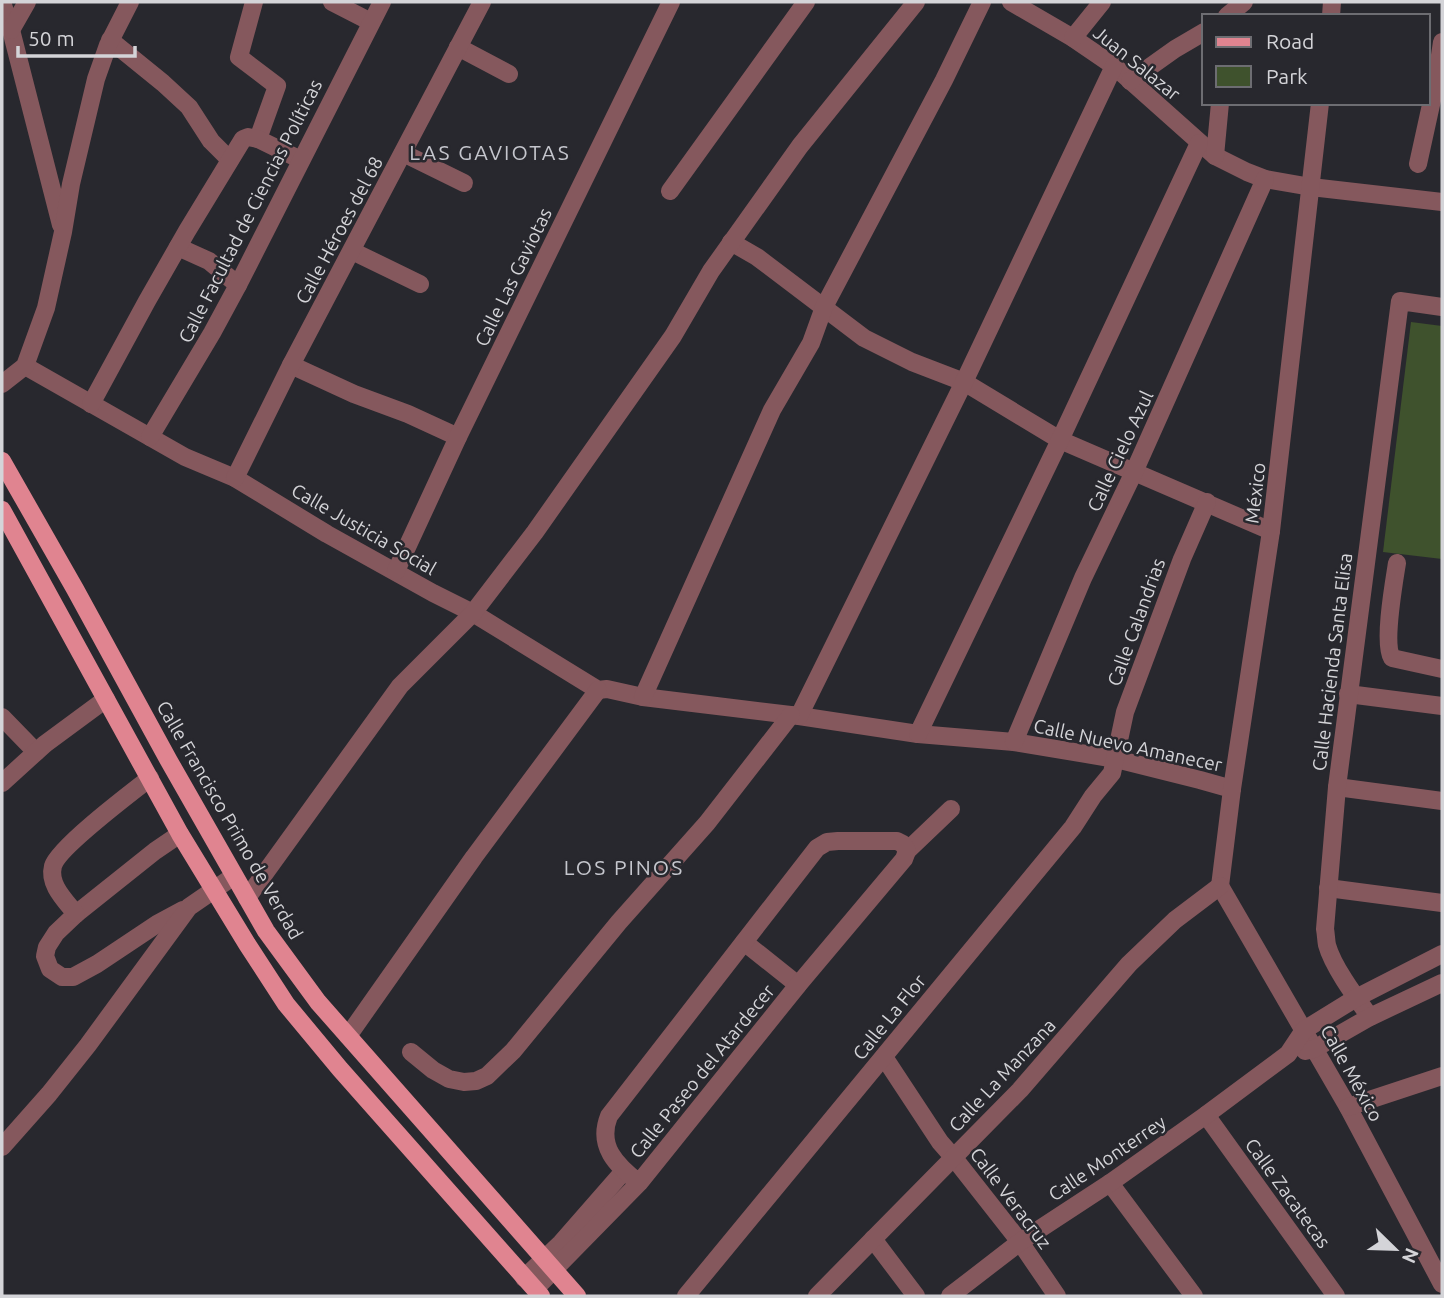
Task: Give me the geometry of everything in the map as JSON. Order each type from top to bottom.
[{"type":"main road","name":"Calle Francisco Primo de Verdad","points":[[2,461],[266,930],[318,1002],[577,1296]]},
{"type":"main road","points":[[2,510],[180,834],[286,1004],[533,1288]]},
{"type":"street","points":[[2,2],[63,232]]},
{"type":"street","points":[[11,30],[27,2]]},
{"type":"street","points":[[2,384],[25,366],[46,308],[96,79],[110,40],[130,2]]},
{"type":"street","points":[[254,2],[239,57],[277,86],[258,139]]},
{"type":"street","points":[[332,2],[371,22]]},
{"type":"street","name":"Calle Facultad de Ciencias Políticas","points":[[150,437],[238,285],[382,2]]},
{"type":"street","name":"Calle Héroes del 68","points":[[235,478],[482,2]]},
{"type":"street","name":"Calle Las Gaviotas","points":[[396,571],[458,437],[671,2]]},
{"type":"street","points":[[670,191],[806,2]]},
{"type":"street","points":[[247,898],[400,686],[473,613],[535,532],[673,336],[711,271],[800,146],[916,2]]},
{"type":"street","points":[[643,697],[772,410],[811,343],[824,307],[944,80],[982,2]]},
{"type":"street","name":"Juan Salazar","points":[[1011,2],[1073,38],[1114,66],[1215,156],[1265,179],[1442,202]]},
{"type":"street","points":[[1073,38],[1102,2]]},
{"type":"street","points":[[1230,14],[1244,2]]},
{"type":"street","points":[[1130,81],[1202,33]]},
{"type":"street","points":[[110,40],[189,107],[211,141],[230,160]]},
{"type":"street","points":[[1418,164],[1439,83],[1442,42]]},
{"type":"street","points":[[458,47],[509,74]]},
{"type":"street","points":[[411,1052],[449,1079],[464,1082],[488,1076],[513,1051],[795,716],[964,382],[1114,66]]},
{"type":"street","points":[[1215,156],[1220,105]]},
{"type":"street","name":"México","points":[[1220,886],[1271,531],[1320,105]]},
{"type":"street","points":[[91,404],[178,247],[243,139],[258,139],[301,160]]},
{"type":"street","points":[[918,734],[1199,144]]},
{"type":"street","points":[[403,153],[464,183]]},
{"type":"street","name":"Calle Cielo Azul","points":[[1014,742],[1083,578],[1134,472],[1265,179]]},
{"type":"street","points":[[732,242],[757,257],[864,338],[912,362],[964,382],[1060,439],[1271,531]]},
{"type":"street","points":[[178,247],[209,261],[238,285]]},
{"type":"street","points":[[352,251],[421,284]]},
{"type":"street","name":"Calle Hacienda Santa Elisa","points":[[1370,1017],[1328,948],[1325,929],[1337,787],[1400,301],[1442,307]]},
{"type":"street","points":[[292,365],[458,437]]},
{"type":"street","name":"Calle Justicia Social","points":[[25,366],[185,457],[235,478],[327,534],[473,613],[598,690]]},
{"type":"street","name":"Calle Calandrias","points":[[1116,760],[1125,712],[1206,502]]},
{"type":"street","points":[[1397,563],[1388,653],[1392,658],[1442,669]]},
{"type":"street","points":[[1359,610],[1390,613]]},
{"type":"street","name":"Calle Nuevo Amanecer","points":[[598,690],[607,689],[643,697],[918,734],[1014,742],[1116,760],[1232,789]]},
{"type":"street","points":[[348,1036],[474,858],[598,690]]},
{"type":"street","points":[[1349,694],[1442,706]]},
{"type":"street","points":[[2,783],[36,752],[106,699]]},
{"type":"street","points":[[2,717],[36,752]]},
{"type":"street","name":"Calle La Flor","points":[[686,1296],[1073,827],[1112,773],[1116,760]]},
{"type":"street","points":[[76,914],[59,894],[53,877],[54,865],[66,849],[109,810],[150,778]]},
{"type":"street","points":[[1337,787],[1442,801]]},
{"type":"street","name":"Calle Paseo del Atardecer","points":[[549,1265],[639,1183],[798,985],[904,859],[907,851],[951,809]]},
{"type":"street","points":[[180,834],[76,914],[56,933],[45,956],[50,970],[62,977],[73,977],[156,924],[189,907],[234,876]]},
{"type":"street","name":"Calle Paseo del Atardecer","points":[[639,1183],[624,1171],[610,1153],[604,1128],[609,1116],[817,848],[827,842],[897,841],[903,844],[907,851]]},
{"type":"street","name":"Calle México","points":[[1220,886],[1348,1107],[1442,1284]]},
{"type":"street","name":"Calle La Manzana","points":[[817,1296],[1020,1090],[1129,964],[1175,920],[1220,886]]},
{"type":"street","points":[[1328,888],[1442,903]]},
{"type":"street","points":[[2,1147],[88,1045],[189,907]]},
{"type":"street","name":"Calle Paseo del Atardecer","points":[[744,942],[798,985]]},
{"type":"street","points":[[1304,1030],[1356,998],[1442,954]]},
{"type":"street","name":"Calle Monterrey","points":[[1287,1054],[1314,1049],[1370,1017],[1442,983]]},
{"type":"street","name":"Calle Monterrey","points":[[950,1296],[1020,1242],[1206,1115],[1287,1054],[1304,1030]]},
{"type":"street","name":"Calle Veracruz","points":[[884,1057],[940,1142],[1020,1242],[1057,1296]]},
{"type":"street","points":[[1348,1107],[1442,1076]]},
{"type":"street","name":"Calle Zacatecas","points":[[1206,1115],[1336,1296]]},
{"type":"street","name":"Calle Paseo del Atardecer","points":[[533,1288],[561,1243],[624,1171]]},
{"type":"street","points":[[1110,1183],[1194,1296]]},
{"type":"street","points":[[873,1239],[916,1296]]},
{"type":"green space","points":[[1411,322],[1442,326],[1442,559],[1383,552]]},
{"type":"district","name":"LAS GAVIOTAS","points":[[490,152]]},
{"type":"district","name":"LOS PINOS","points":[[624,867]]}]
